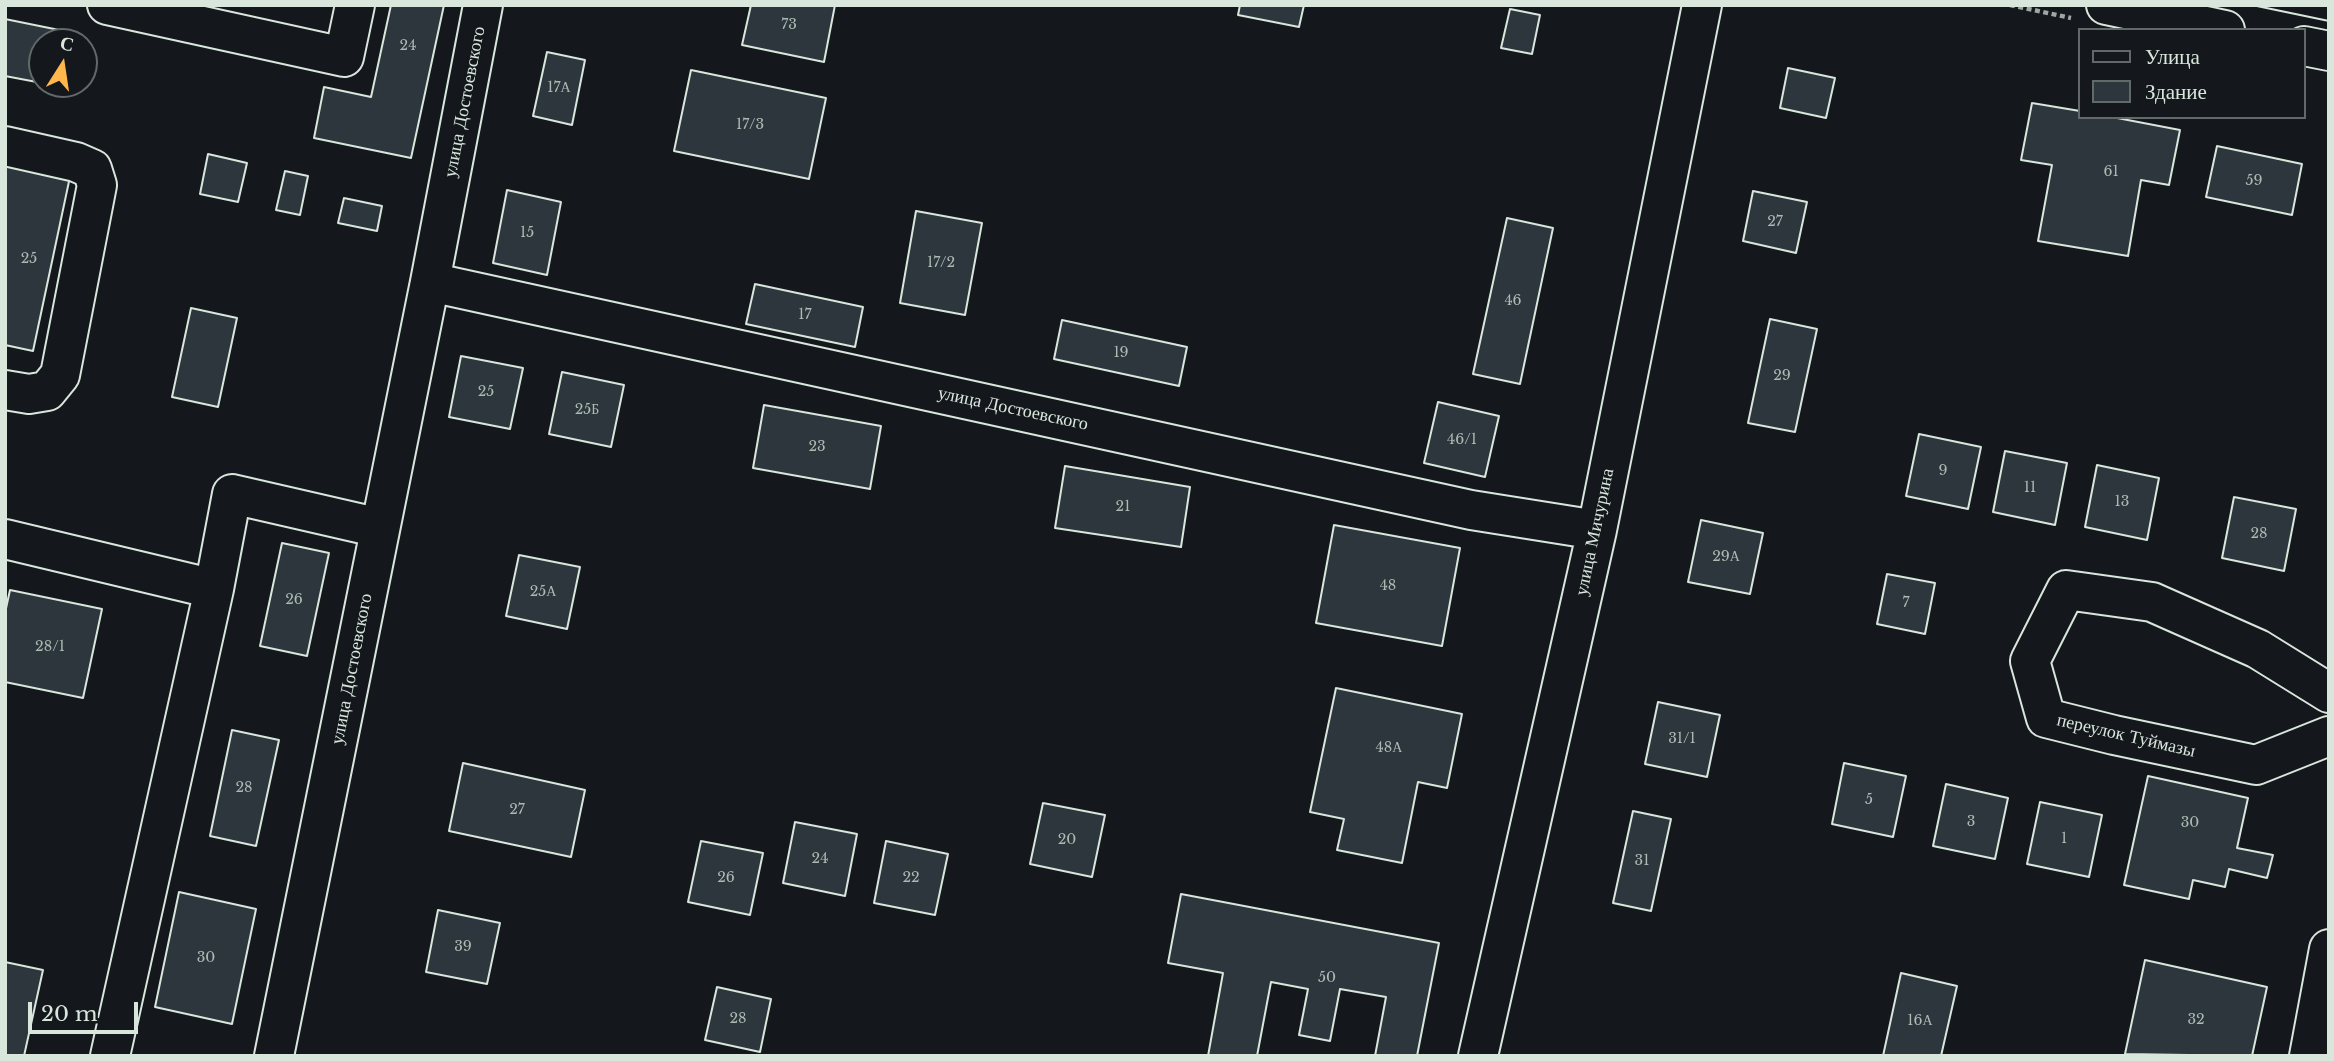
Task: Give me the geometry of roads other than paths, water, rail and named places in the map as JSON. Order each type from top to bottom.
[{"type":"street","points":[[107,5],[344,57],[355,5]]},
{"type":"street","name":"улица Достоевского","points":[[274,1056],[483,5]]},
{"type":"street","name":"улица Мичурина","points":[[1478,1056],[1597,530],[1702,5]]},
{"type":"street","points":[[2090,12],[2210,28]]},
{"type":"street","points":[[2306,46],[2329,51]]},
{"type":"street","points":[[5,146],[76,162],[92,169],[97,186],[60,375],[47,391],[29,394],[5,390]]},
{"type":"street","name":"улица Достоевского","points":[[430,282],[1458,507],[1597,530]]},
{"type":"street","points":[[110,1056],[214,589],[232,494],[380,528]]},
{"type":"street","points":[[5,539],[214,589]]},
{"type":"street","name":"переулок Туймазы","points":[[2329,693],[2258,649],[2152,601],[2066,590],[2030,661],[2046,718],[2256,765],[2329,736]]},
{"type":"street","points":[[2309,1056],[2329,949]]},
{"type":"tram line","points":[[2252,5],[2329,21]]}]
